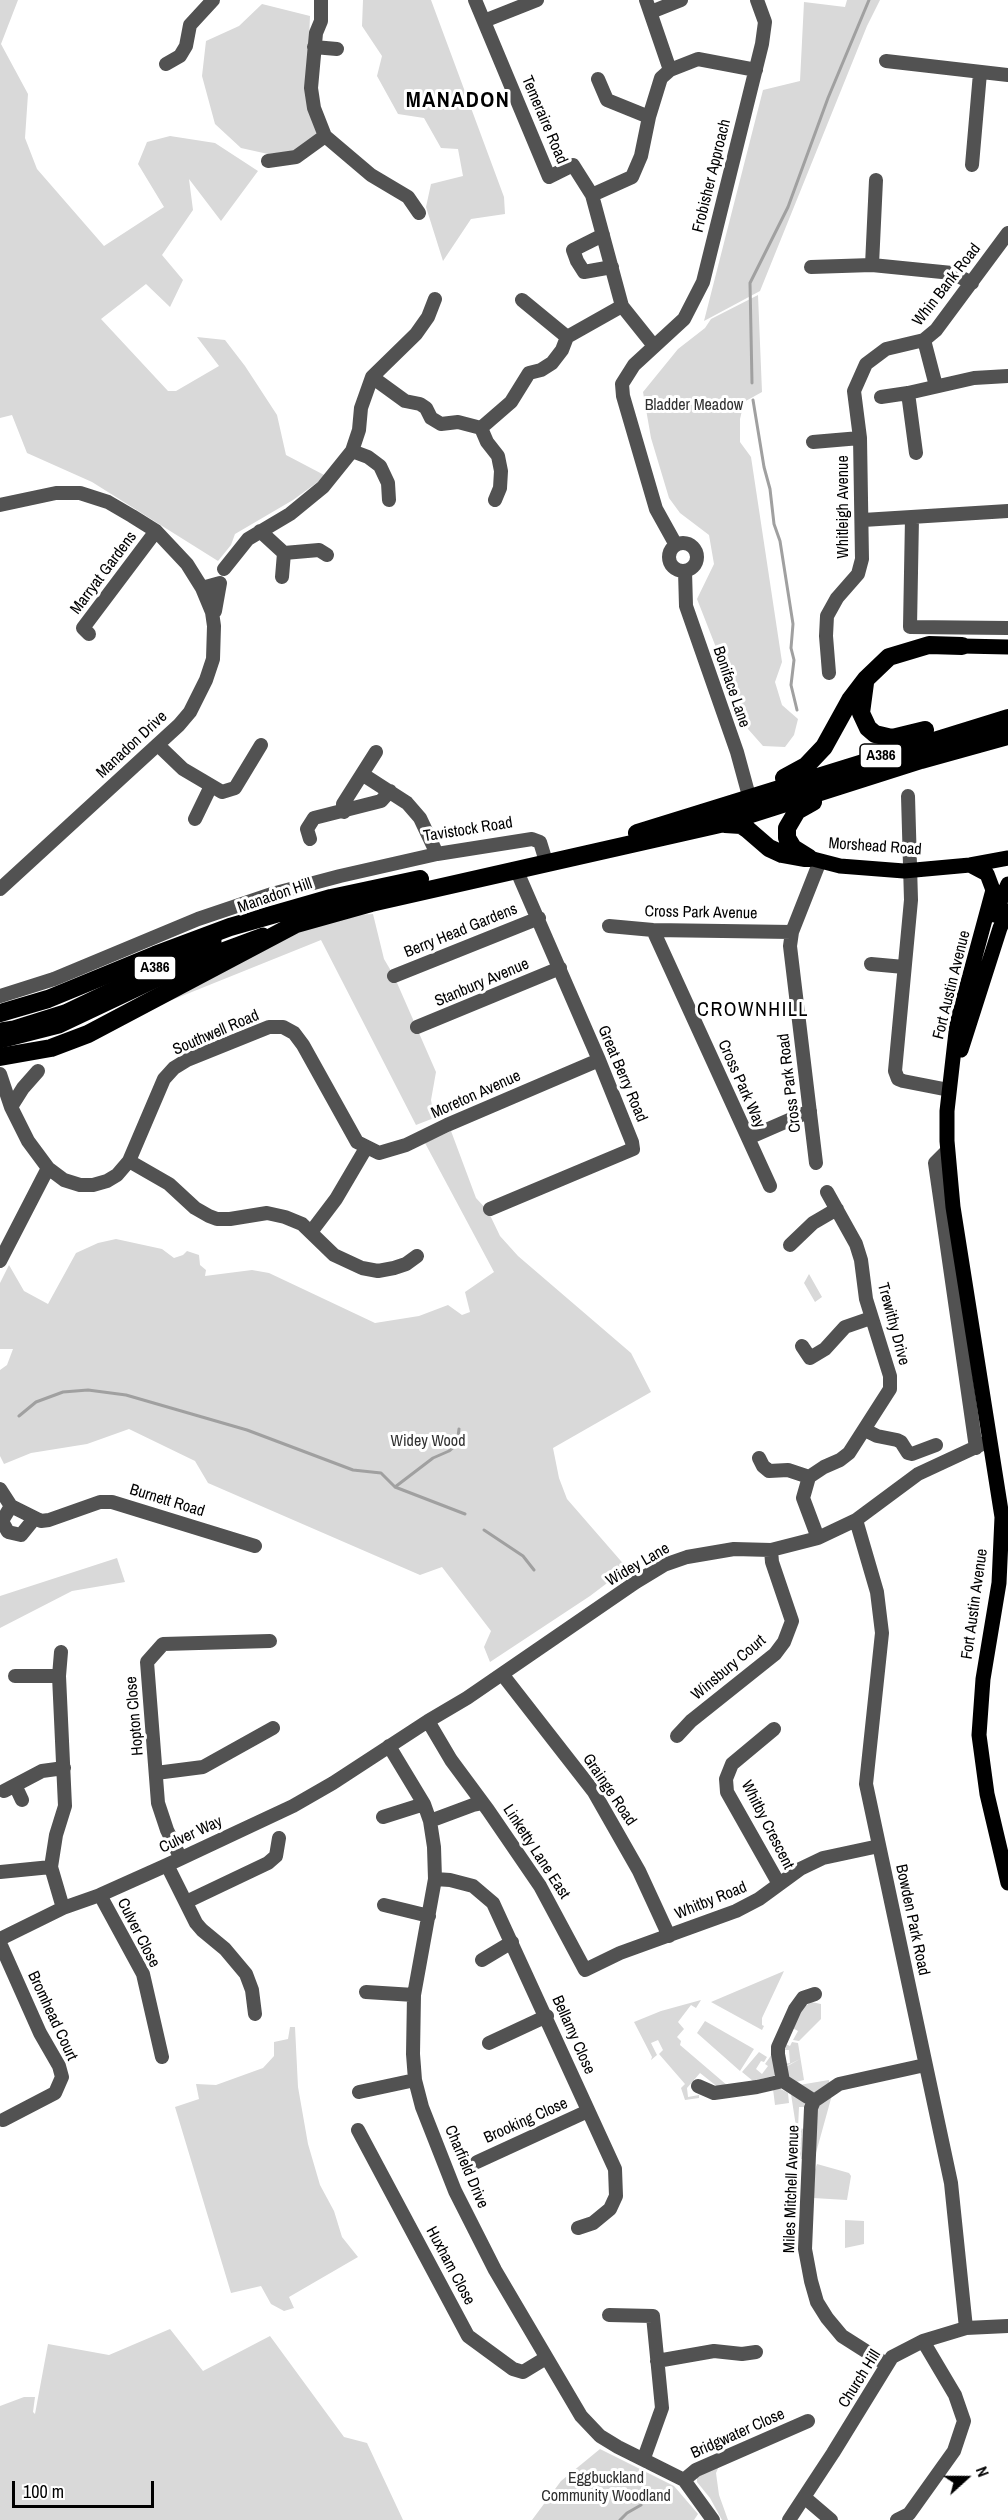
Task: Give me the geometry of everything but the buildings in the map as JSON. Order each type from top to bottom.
[{"type":"highway","points":[[752,802],[765,786],[806,766],[824,747],[840,716],[866,679],[889,657],[929,645],[962,646]]},
{"type":"highway","points":[[866,679],[861,705],[864,721],[875,734],[884,738],[902,736],[986,712],[994,711],[1008,716]]},
{"type":"highway","name":"A386","points":[[543,859],[752,802],[1008,716]]},
{"type":"highway","name":"A386","points":[[543,859],[720,824],[752,802],[850,784],[932,756],[1008,736]]},
{"type":"highway","points":[[814,860],[793,848],[787,838],[788,822],[797,811],[850,784]]},
{"type":"highway","points":[[720,824],[741,825],[769,848],[782,854],[814,860]]},
{"type":"highway","name":"Manadon Hill","points":[[296,924],[371,903],[516,869],[543,859]]},
{"type":"highway","name":"Manadon Hill","points":[[269,916],[370,889],[543,859]]},
{"type":"highway","points":[[0,1013],[48,999],[164,951],[269,916]]},
{"type":"highway","points":[[0,1057],[51,1048],[88,1034],[296,924]]},
{"type":"main road","points":[[962,646],[1008,647]]},
{"type":"main road","name":"Morshead Road","points":[[814,860],[840,866],[911,870],[970,865],[1008,858]]},
{"type":"main road","points":[[970,865],[987,874],[1001,887]]},
{"type":"main road","name":"Fort Austin Avenue","points":[[1001,887],[957,1023],[947,1111],[953,1207],[982,1444],[1002,1517],[999,1583],[983,1678],[979,1735],[987,1794],[1008,1883]]},
{"type":"main road","name":"Fort Austin Avenue","points":[[949,1090],[1008,911]]},
{"type":"main road","name":"Manadon Hill","points":[[0,1030],[65,1012],[269,916]]},
{"type":"main road","name":"Manadon Hill","points":[[0,1041],[59,1026],[209,955],[296,924]]},
{"type":"street","points":[[166,64],[180,56],[186,46],[190,25],[213,0]]},
{"type":"street","points":[[321,0],[321,21],[314,47],[311,88],[314,108],[325,136],[371,174],[408,197],[419,213]]},
{"type":"street","name":"Temeraire Road","points":[[475,0],[549,177],[573,165],[592,195],[622,306],[654,346]]},
{"type":"street","points":[[484,21],[537,0]]},
{"type":"street","points":[[670,70],[649,6],[681,0]]},
{"type":"street","name":"Frobisher Approach","points":[[654,346],[684,318],[703,282],[756,70],[765,22],[757,0]]},
{"type":"street","points":[[314,47],[337,49]]},
{"type":"street","points":[[592,195],[632,177],[641,156],[649,117],[661,78],[670,70],[699,59],[756,70]]},
{"type":"street","points":[[886,61],[1008,75]]},
{"type":"street","points":[[972,165],[980,73]]},
{"type":"street","points":[[598,79],[607,100],[649,117]]},
{"type":"street","points":[[267,161],[296,157],[325,136]]},
{"type":"street","points":[[872,265],[876,180]]},
{"type":"street","name":"Whin Bank Road","points":[[854,391],[866,364],[886,349],[924,340],[936,330],[1008,233]]},
{"type":"street","points":[[603,235],[573,250],[584,272],[612,267]]},
{"type":"street","points":[[811,267],[872,265],[952,273],[972,283]]},
{"type":"street","points":[[225,569],[238,549],[260,531],[290,514],[323,487],[352,451],[359,430],[360,408],[372,377],[416,334],[428,317],[435,299]]},
{"type":"street","points":[[522,300],[567,337]]},
{"type":"street","points":[[481,428],[511,402],[529,373],[541,370],[552,363],[562,350],[567,337],[622,306]]},
{"type":"street","points":[[924,340],[936,386]]},
{"type":"street","name":"Boniface Lane","points":[[654,346],[626,376],[622,384],[623,396],[656,509],[676,545]]},
{"type":"street","points":[[881,397],[974,378],[1008,376]]},
{"type":"street","points":[[372,377],[405,401],[420,404],[426,408],[431,418],[441,424],[458,422],[481,428]]},
{"type":"street","name":"Whitleigh Avenue","points":[[829,673],[827,616],[837,598],[858,574],[862,559],[860,438],[854,391]]},
{"type":"street","points":[[908,393],[916,453]]},
{"type":"street","points":[[481,428],[487,442],[498,456],[501,471],[500,488],[495,500]]},
{"type":"street","name":"Whitleigh Avenue","points":[[813,442],[860,438]]},
{"type":"street","points":[[352,451],[368,457],[380,466],[388,483],[389,500]]},
{"type":"street","points":[[0,505],[56,493],[80,493],[108,502],[156,531]]},
{"type":"street","points":[[863,520],[1008,511]]},
{"type":"street","points":[[912,518],[910,627],[1008,628]]},
{"type":"street","name":"Manadon Drive","points":[[0,890],[158,745],[190,712],[206,680],[213,659],[212,612],[215,611],[220,583],[202,588],[187,564],[156,531]]},
{"type":"street","name":"Marryat Gardens","points":[[89,634],[83,628],[156,531]]},
{"type":"street","points":[[260,531],[284,553],[319,549],[327,555]]},
{"type":"street","name":"Boniface Lane","points":[[687,544],[694,548],[697,554],[695,565],[685,571],[674,568],[670,561],[671,550],[676,545],[687,544]]},
{"type":"street","points":[[282,577],[284,553]]},
{"type":"street","name":"Boniface Lane","points":[[685,571],[686,606],[752,802]]},
{"type":"street","points":[[158,745],[183,769],[222,792],[235,788],[261,745]]},
{"type":"street","points":[[344,812],[343,804],[376,752]]},
{"type":"street","points":[[362,774],[407,803],[420,818],[436,854]]},
{"type":"street","points":[[195,819],[211,786]]},
{"type":"street","points":[[310,839],[307,829],[314,818],[381,801],[390,791]]},
{"type":"street","points":[[908,796],[911,900],[895,1071],[898,1079],[903,1081],[949,1090]]},
{"type":"street","name":"Tavistock Road","points":[[0,996],[54,979],[198,919],[272,894],[340,876],[436,854],[532,839],[540,842],[543,859]]},
{"type":"street","name":"Cross Park Road","points":[[814,860],[792,932],[790,946],[816,1163]]},
{"type":"street","name":"Great Berry Road","points":[[490,1209],[633,1149],[599,1060],[516,869]]},
{"type":"street","name":"Berry Head Gardens","points":[[394,976],[539,918]]},
{"type":"street","name":"Cross Park Avenue","points":[[609,926],[653,930],[792,932]]},
{"type":"street","name":"Cross Park Way","points":[[653,930],[770,1186]]},
{"type":"street","points":[[871,964],[904,967]]},
{"type":"street","name":"Stanbury Avenue","points":[[417,1028],[560,968]]},
{"type":"street","name":"Southwell Road","points":[[0,1074],[11,1107],[28,1141],[48,1168],[64,1180],[80,1185],[93,1185],[112,1178],[129,1161],[164,1079],[174,1068],[186,1060],[269,1027],[283,1027],[294,1033],[303,1045],[347,1127],[357,1142],[366,1148]]},
{"type":"street","name":"Moreton Avenue","points":[[366,1148],[379,1153],[392,1151],[599,1060]]},
{"type":"street","points":[[11,1107],[23,1088],[38,1071]]},
{"type":"street","points":[[748,1138],[810,1111]]},
{"type":"street","points":[[311,1232],[336,1199],[366,1148]]},
{"type":"street","points":[[129,1161],[169,1184],[195,1208],[218,1219],[267,1213],[302,1224],[334,1256],[362,1268],[378,1271],[394,1268],[406,1264],[417,1256]]},
{"type":"street","points":[[0,1261],[48,1168]]},
{"type":"street","name":"Trewithy Drive","points":[[809,1477],[849,1453],[890,1389],[890,1376],[871,1318],[856,1244],[827,1192]]},
{"type":"street","points":[[790,1245],[813,1222],[837,1209]]},
{"type":"street","points":[[802,1346],[810,1358],[825,1349],[845,1327],[871,1318]]},
{"type":"street","points":[[865,1430],[877,1436],[897,1440],[908,1453],[912,1454],[936,1445]]},
{"type":"street","name":"Widey Lane","points":[[389,1746],[502,1674],[664,1565],[687,1557],[734,1549],[771,1551],[818,1538],[856,1520],[918,1474],[982,1444]]},
{"type":"street","points":[[759,1458],[765,1476],[788,1470],[809,1477],[803,1498],[818,1538]]},
{"type":"street","points":[[0,1489],[11,1506],[34,1519]]},
{"type":"street","name":"Burnett Road","points":[[11,1506],[2,1521],[9,1532],[21,1535],[34,1519],[49,1520],[100,1502],[112,1502],[250,1541]]},
{"type":"street","name":"Bowden Park Road","points":[[856,1520],[877,1592],[882,1633],[866,1784],[951,2184],[966,2328]]},
{"type":"street","name":"Winsbury Court","points":[[677,1736],[691,1721],[775,1654],[784,1642],[792,1621],[772,1562],[771,1551]]},
{"type":"street","name":"Hopton Close","points":[[180,1857],[167,1830],[158,1803],[147,1662],[163,1644],[270,1641]]},
{"type":"street","points":[[61,1652],[59,1676],[65,1806],[56,1835],[51,1867],[63,1908]]},
{"type":"street","name":"Grainge Road","points":[[502,1674],[594,1792],[639,1871],[669,1936]]},
{"type":"street","points":[[15,1676],[59,1676]]},
{"type":"street","points":[[428,1721],[451,1760],[483,1803]]},
{"type":"street","name":"Whitby Crescent","points":[[774,1729],[732,1764],[726,1779],[727,1792],[779,1884]]},
{"type":"street","points":[[156,1773],[203,1767],[270,1735]]},
{"type":"street","name":"Charfield Drive","points":[[389,1746],[424,1804],[435,1847],[435,1879],[414,1995],[415,2080],[422,2107],[456,2191],[495,2270],[581,2416],[600,2436],[684,2480],[713,2520]]},
{"type":"street","name":"Culver Way","points":[[0,1941],[63,1908],[100,1895],[292,1806],[333,1783],[389,1746]]},
{"type":"street","points":[[22,1800],[10,1788],[42,1771],[63,1768]]},
{"type":"street","name":"Linketty Lane East","points":[[430,1821],[483,1803],[540,1886],[585,1970]]},
{"type":"street","points":[[383,1816],[424,1804]]},
{"type":"street","points":[[186,1902],[268,1863],[276,1856],[279,1838]]},
{"type":"street","name":"Whitby Road","points":[[585,1970],[620,1953],[736,1911],[759,1899],[801,1869],[823,1858],[879,1846]]},
{"type":"street","points":[[167,1865],[201,1930],[225,1949],[246,1974],[252,1990],[255,2014]]},
{"type":"street","points":[[0,1872],[51,1867]]},
{"type":"street","name":"Bellamy Close","points":[[435,1879],[473,1886],[493,1903],[615,2169],[616,2196],[603,2217],[578,2228]]},
{"type":"street","name":"Culver Close","points":[[100,1895],[143,1974],[162,2057]]},
{"type":"street","points":[[384,1905],[429,1916]]},
{"type":"street","name":"Bromhead Court","points":[[0,1941],[40,2033],[59,2066],[62,2077],[55,2093],[9,2113]]},
{"type":"street","points":[[482,1960],[512,1942]]},
{"type":"street","points":[[366,1992],[414,1995]]},
{"type":"street","points":[[815,1994],[803,1998],[795,2009],[778,2047],[783,2081],[814,2101],[839,2084],[925,2065]]},
{"type":"street","points":[[489,2043],[546,2016]]},
{"type":"street","points":[[359,2092],[415,2080]]},
{"type":"street","points":[[698,2086],[714,2093],[783,2081]]},
{"type":"street","name":"Miles Mitchell Avenue","points":[[814,2101],[807,2166],[805,2249],[811,2281],[817,2302],[842,2336],[886,2364]]},
{"type":"street","name":"Brooking Close","points":[[477,2162],[588,2111]]},
{"type":"street","name":"Huxham Close","points":[[358,2130],[468,2336],[513,2369],[523,2372],[546,2358]]},
{"type":"street","points":[[609,2315],[653,2316],[662,2408],[644,2458]]},
{"type":"street","name":"Church Hill","points":[[789,2520],[846,2434],[886,2364],[898,2352],[923,2341],[966,2328],[1008,2326]]},
{"type":"street","points":[[897,2520],[909,2514],[954,2451],[964,2421],[955,2395],[923,2341]]},
{"type":"street","points":[[657,2361],[714,2351],[742,2354],[756,2352]]},
{"type":"street","name":"Bridgwater Close","points":[[684,2480],[696,2470],[808,2421]]},
{"type":"street","points":[[804,2497],[831,2520]]},
{"type":"green space","points":[[0,0],[18,0],[1,44],[28,94],[25,138],[37,169],[104,246],[164,207],[138,164],[147,142],[170,136],[215,143],[258,171],[221,221],[189,179],[193,210],[162,255],[183,280],[170,307],[146,284],[101,319],[168,391],[176,391],[219,366],[197,337],[225,340],[277,415],[286,455],[326,476],[293,500],[235,534],[231,545],[218,561],[92,482],[27,453],[12,415],[0,418]]},
{"type":"green space","points":[[363,0],[431,0],[504,197],[505,214],[471,219],[443,261],[426,207],[431,184],[463,176],[458,149],[441,148],[424,118],[398,114],[377,76],[382,56],[362,26]]},
{"type":"green space","points":[[847,0],[880,0],[867,26],[760,291],[704,321],[763,90],[800,81],[804,2],[845,7]]},
{"type":"green space","points":[[262,4],[310,16],[307,86],[319,134],[295,151],[268,154],[241,148],[215,124],[202,76],[206,41],[239,26]]},
{"type":"green space","name":"Bladder Meadow","points":[[758,295],[762,392],[744,402],[740,419],[740,442],[751,457],[782,662],[775,682],[782,705],[798,719],[794,735],[785,747],[763,746],[748,729],[697,599],[714,564],[709,535],[680,513],[669,498],[651,438],[643,392],[678,349],[705,328],[711,319]]},
{"type":"green space","points":[[373,914],[384,959],[394,976],[436,1072],[431,1100],[434,1118],[416,1125],[321,940],[167,1002],[316,923],[355,915]]},
{"type":"green space","name":"Widey Wood","points":[[451,1131],[476,1198],[488,1211],[500,1236],[518,1256],[631,1353],[651,1392],[553,1448],[559,1478],[567,1499],[627,1568],[590,1596],[490,1662],[484,1647],[491,1631],[442,1567],[420,1575],[208,1483],[195,1461],[129,1429],[87,1444],[31,1453],[4,1464],[0,1456],[0,1370],[7,1365],[13,1349],[0,1349],[0,1283],[9,1265],[24,1291],[48,1304],[76,1253],[98,1243],[116,1239],[162,1249],[174,1258],[187,1251],[199,1255],[200,1265],[206,1270],[205,1276],[252,1270],[269,1273],[375,1323],[419,1316],[448,1305],[462,1315],[470,1312],[465,1292],[494,1272],[425,1143]]},
{"type":"green space","points":[[809,1274],[822,1297],[815,1302],[804,1283]]},
{"type":"green space","points":[[117,1558],[125,1582],[72,1591],[0,1628],[0,1596]]},
{"type":"green space","points":[[784,1971],[762,2018],[764,2026],[762,2030],[711,2002]]},
{"type":"green space","points":[[701,2000],[696,2008],[691,2005],[678,2022],[684,2029],[677,2037],[681,2041],[680,2045],[728,2086],[719,2088],[700,2073],[687,2088],[688,2097],[699,2095],[699,2098],[685,2100],[681,2088],[685,2084],[659,2054],[663,2050],[658,2040],[651,2043],[657,2055],[651,2060],[652,2057],[634,2022],[661,2011]]},
{"type":"green space","points":[[811,2002],[821,2004],[821,2019],[799,2041],[793,2040],[798,2031],[791,2027],[797,2012]]},
{"type":"green space","points":[[705,2021],[754,2049],[740,2071],[697,2033]]},
{"type":"green space","points":[[290,2027],[295,2027],[298,2087],[308,2144],[320,2185],[334,2211],[342,2237],[358,2257],[289,2297],[294,2308],[284,2311],[271,2304],[261,2286],[231,2293],[175,2107],[199,2099],[196,2084],[216,2085],[263,2068],[274,2056],[274,2042],[288,2039]]},
{"type":"green space","points":[[792,2042],[798,2043],[804,2080],[792,2083],[784,2068],[800,2059],[784,2067],[783,2064],[790,2063],[789,2050],[781,2050],[783,2043],[790,2046]]},
{"type":"green space","points":[[759,2052],[767,2057],[756,2069],[762,2074],[772,2054],[777,2075],[753,2081],[742,2072]]},
{"type":"green space","points":[[829,2080],[829,2084],[812,2094],[799,2085]]},
{"type":"green space","points":[[779,2088],[788,2093],[789,2103],[775,2105],[773,2089]]},
{"type":"green space","points":[[791,2094],[803,2101],[806,2107],[799,2107],[798,2128],[805,2129],[804,2159],[801,2159]]},
{"type":"green space","points":[[832,2095],[814,2160],[814,2110]]},
{"type":"green space","points":[[817,2164],[849,2173],[851,2176],[847,2200],[813,2198],[813,2175]]},
{"type":"green space","points":[[845,2220],[864,2221],[864,2244],[845,2248]]},
{"type":"green space","points":[[170,2329],[203,2371],[270,2336],[344,2437],[367,2443],[403,2520],[0,2520],[0,2406],[24,2397],[35,2397],[33,2412],[35,2414],[48,2344],[109,2355]]},
{"type":"green space","name":"Eggbuckland Community Woodland","points":[[600,2449],[674,2486],[698,2514],[694,2520],[532,2520],[561,2481]]},
{"type":"green space","points":[[719,2466],[716,2473],[719,2495],[728,2520],[722,2520],[710,2498],[697,2482],[701,2473]]},
{"type":"waterway","points":[[752,383],[750,283],[788,207],[828,98],[869,0]]},
{"type":"waterway","points":[[753,400],[793,624],[791,648],[794,660],[791,685],[797,710]]},
{"type":"waterway","points":[[19,1416],[36,1402],[63,1392],[88,1390],[126,1395],[247,1430],[353,1470],[381,1473],[395,1487],[465,1514]]},
{"type":"waterway","points":[[395,1487],[433,1458],[449,1451],[457,1444],[459,1429]]},
{"type":"waterway","points":[[484,1530],[523,1556],[534,1570]]},
{"type":"waterway","points":[[620,2520],[641,2505]]},
{"type":"district","name":"MANADON","points":[[458,101]]},
{"type":"district","name":"CROWNHILL","points":[[753,1011]]}]
